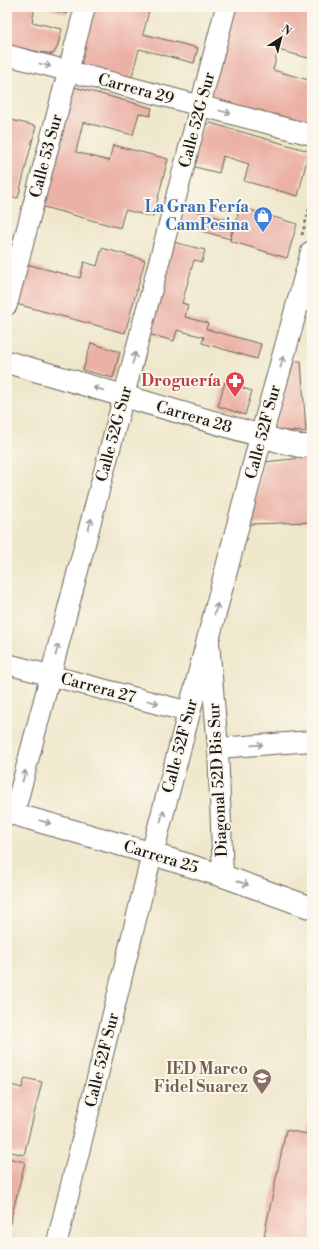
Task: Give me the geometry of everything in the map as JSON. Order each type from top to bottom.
[{"type":"street","name":"Calle 53 Sur","points":[[7,305],[85,7]]},
{"type":"street","name":"Calle 52G Sur","points":[[11,813],[51,676],[226,7]]},
{"type":"street","name":"Carrera 29","points":[[7,55],[312,135]]},
{"type":"street","name":"Calle 52F Sur","points":[[57,1242],[152,854],[261,436],[311,262]]},
{"type":"street","name":"Carrera 28","points":[[7,362],[282,442],[300,446],[312,446]]},
{"type":"street","name":"Diagonal 52D Bis Sur","points":[[209,636],[218,748],[223,876]]},
{"type":"street","name":"Carrera 27","points":[[7,664],[189,712]]},
{"type":"street","points":[[218,748],[312,741]]},
{"type":"street","name":"Carrera 25","points":[[11,813],[223,876],[312,908]]},
{"type":"building","points":[[7,7],[35,7],[32,22],[62,29],[57,48],[53,54],[7,45]]},
{"type":"building","points":[[41,7],[69,7],[67,14]]},
{"type":"building","points":[[93,7],[150,7],[143,34],[198,48],[194,63],[139,49],[131,80],[78,65]]},
{"type":"building","points":[[233,7],[312,7],[312,59],[278,50],[273,70],[312,81],[312,126],[209,99]]},
{"type":"building","points":[[71,86],[152,108],[150,116],[139,113],[133,135],[83,122],[76,152],[109,161],[113,145],[168,159],[153,217],[125,210],[120,228],[40,206]]},
{"type":"building","points":[[7,119],[36,126],[18,198],[7,196]]},
{"type":"building","points":[[210,123],[309,151],[298,196],[244,181],[249,164],[223,156],[219,173],[191,166],[203,126]]},
{"type":"building","points":[[182,207],[234,222],[230,239],[177,224]]},
{"type":"building","name":"La Gran Fería CamPesina","points":[[240,207],[297,224],[287,258],[230,241]]},
{"type":"building","points":[[173,242],[205,250],[202,262],[194,260],[182,303],[188,305],[185,317],[208,323],[206,329],[261,344],[257,359],[202,343],[204,337],[177,330],[174,341],[148,334]]},
{"type":"building","points":[[102,248],[145,260],[125,333],[16,304],[26,264],[80,278],[84,262],[97,266]]},
{"type":"building","points":[[91,343],[120,352],[113,378],[83,370]]},
{"type":"building","points":[[294,361],[301,361],[306,432],[273,430]]},
{"type":"building","name":"Droguería","points":[[225,382],[252,391],[245,415],[218,406]]},
{"type":"building","points":[[312,457],[312,522],[250,524],[264,462]]},
{"type":"building","points":[[25,1078],[42,1082],[24,1155],[7,1151],[7,1084],[22,1088]]},
{"type":"building","points":[[311,1114],[312,1242],[284,1242],[285,1240],[264,1236],[286,1130],[307,1134]]},
{"type":"building","points":[[8,1158],[25,1162],[8,1231],[7,1161]]},
{"type":"place","name":"La Gran Fería CamPesina","points":[[263,233]]},
{"type":"place","name":"Droguería","points":[[235,398]]},
{"type":"place","name":"IED Marco Fidel Suarez","points":[[262,1095]]}]
